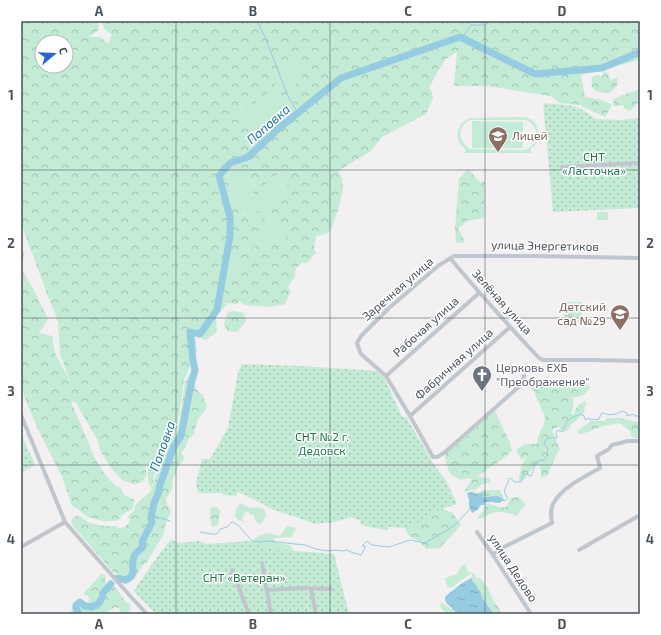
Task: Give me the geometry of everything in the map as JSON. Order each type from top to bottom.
[{"type":"street","points":[[562,167],[640,163]]},
{"type":"street","name":"улица Энергетиков","points":[[450,258],[454,256],[640,258]]},
{"type":"street","name":"Зелёная улица","points":[[450,258],[510,328],[539,358],[543,360],[640,361]]},
{"type":"street","name":"Заречная улица","points":[[386,376],[362,354],[357,346],[357,343],[361,336],[394,304],[438,266],[450,258]]},
{"type":"street","name":"Рабочая улица","points":[[386,376],[479,293]]},
{"type":"street","name":"Фабричная улица","points":[[410,416],[510,328]]},
{"type":"street","points":[[386,376],[433,457],[437,457],[444,452],[522,384],[524,376]]},
{"type":"street","points":[[21,415],[65,522],[147,614]]},
{"type":"street","points":[[493,555],[498,550],[552,523],[551,511],[553,504],[573,483],[600,468],[597,456],[609,450],[612,446],[628,441],[640,441]]},
{"type":"street","points":[[579,550],[640,515]]},
{"type":"street","points":[[21,547],[65,522]]},
{"type":"street","name":"улица Дедово","points":[[477,532],[531,614]]},
{"type":"street","points":[[262,563],[271,614]]},
{"type":"street","points":[[232,570],[249,614]]},
{"type":"street","points":[[267,590],[302,588],[331,589]]},
{"type":"street","points":[[311,589],[316,614]]},
{"type":"green space","points":[[21,21],[98,21],[99,30],[88,37],[101,37],[108,44],[112,34],[105,30],[101,21],[640,21],[640,60],[581,75],[585,97],[602,100],[612,105],[605,117],[579,105],[559,103],[551,96],[488,86],[454,86],[457,52],[446,59],[429,88],[432,92],[433,98],[426,114],[382,137],[371,151],[338,171],[342,178],[343,190],[331,230],[326,234],[316,236],[314,248],[316,253],[307,263],[302,263],[296,268],[295,276],[288,287],[291,291],[285,304],[270,307],[245,305],[239,301],[237,304],[228,303],[216,316],[217,332],[206,340],[195,335],[197,350],[184,380],[177,429],[155,460],[156,470],[151,489],[148,481],[148,464],[145,466],[147,475],[142,482],[134,484],[122,480],[110,467],[100,450],[97,439],[76,403],[71,402],[92,452],[101,468],[112,482],[120,487],[124,495],[135,500],[132,509],[122,515],[120,519],[115,521],[104,521],[87,517],[72,506],[62,477],[36,425],[24,396],[21,382],[21,253],[24,252],[22,270],[34,290],[48,319],[39,333],[52,336],[55,353],[70,381],[60,354],[58,321],[22,226]],"holes":[[[297,57],[300,67],[294,76],[297,92],[289,115],[285,114],[278,119],[279,125],[275,126],[271,133],[262,135],[254,130],[249,120],[242,116],[240,104],[246,105],[261,100],[276,83],[274,75],[279,68],[290,65],[293,59]],[[239,168],[242,176],[248,178],[254,183],[254,193],[261,196],[268,186],[264,181],[267,178],[275,177],[281,171],[283,174],[279,180],[287,181],[313,176],[287,185],[285,191],[280,191],[270,207],[269,215],[271,225],[287,238],[288,242],[284,243],[272,240],[261,246],[255,246],[247,251],[250,243],[254,245],[257,240],[259,230],[255,227],[257,221],[264,223],[267,210],[265,206],[259,209],[251,217],[242,215],[244,211],[240,203],[231,203],[228,201],[231,190],[227,177],[230,172]],[[235,263],[241,263],[236,270],[234,279],[223,277],[225,270]]]},
{"type":"green space","points":[[297,57],[300,67],[294,76],[297,92],[289,116],[279,125],[275,126],[271,133],[262,135],[254,130],[249,120],[242,116],[240,104],[244,105],[279,68],[290,65],[293,59]]},
{"type":"green space","points":[[604,71],[608,73],[611,80],[618,77],[617,86],[610,93],[597,92],[592,87],[592,77],[598,75],[602,77]]},
{"type":"green space","points":[[284,80],[291,85],[291,91],[284,96],[278,93]]},
{"type":"green space","points":[[640,88],[640,102],[630,111],[624,108],[623,105],[613,106],[614,99]]},
{"type":"green space","name":"СНТ «Ласточка»","points":[[543,103],[574,106],[585,111],[596,119],[620,120],[640,118],[640,208],[553,212]]},
{"type":"green space","points":[[470,118],[527,118],[534,122],[538,129],[538,140],[536,145],[531,148],[531,153],[465,153],[465,149],[459,141],[458,132],[462,124]],"holes":[[[470,120],[527,120],[535,128],[537,136],[534,143],[525,150],[470,149],[463,142],[460,134],[462,126]]]},
{"type":"green space","points":[[472,121],[523,122],[523,148],[472,148]]},
{"type":"green space","points":[[240,168],[254,183],[253,189],[264,191],[268,186],[264,181],[267,178],[275,177],[281,171],[284,174],[279,180],[318,175],[274,226],[287,238],[288,242],[284,243],[272,240],[261,247],[255,246],[246,251],[257,221],[267,210],[265,206],[251,217],[246,216],[228,201],[231,190],[227,177],[230,172]]},
{"type":"green space","points":[[468,169],[480,182],[485,181],[484,218],[467,221],[458,229],[465,242],[456,243],[455,229],[459,179]]},
{"type":"green space","points":[[597,212],[608,212],[608,220],[597,220]]},
{"type":"green space","points":[[235,263],[241,263],[236,270],[234,279],[223,277],[225,270]]},
{"type":"green space","points":[[565,302],[581,302],[581,317],[564,317]]},
{"type":"green space","points":[[234,311],[244,313],[246,321],[237,332],[228,331],[224,325],[227,313]]},
{"type":"green space","name":"СНТ №2 г. Дедовск","points":[[242,364],[377,371],[384,377],[402,417],[406,417],[433,463],[446,481],[457,504],[432,512],[410,528],[389,527],[388,530],[360,524],[361,521],[351,517],[334,522],[315,524],[274,510],[238,492],[236,496],[224,495],[222,493],[198,493],[196,484],[202,459],[210,459],[228,428],[238,372]]},
{"type":"green space","points":[[193,374],[195,378],[195,386],[203,396],[207,407],[198,419],[194,434],[188,440],[181,454],[184,457],[183,461],[178,466],[176,474],[172,480],[172,490],[166,498],[167,505],[171,512],[166,522],[164,533],[147,562],[141,567],[134,580],[124,575],[116,574],[71,522],[74,517],[78,516],[90,523],[100,525],[121,528],[128,524],[130,520],[128,516],[134,511],[136,504],[151,491],[158,470],[156,460],[178,430],[185,382],[189,375]]},
{"type":"green space","points":[[531,379],[538,382],[584,383],[591,387],[584,395],[572,398],[574,404],[571,413],[573,415],[578,405],[586,401],[584,413],[567,431],[561,432],[559,426],[552,430],[560,449],[547,476],[541,478],[540,464],[533,467],[525,479],[518,482],[522,464],[528,455],[521,460],[516,450],[525,444],[537,444],[538,436],[544,424],[545,417],[530,383]]},
{"type":"green space","points":[[494,409],[512,450],[504,458],[477,477],[490,478],[490,483],[484,483],[475,490],[469,490],[463,493],[472,479],[467,478],[461,480],[450,474],[444,452]]},
{"type":"green space","points":[[610,418],[620,418],[640,422],[640,438],[633,438],[630,431],[620,423],[603,426],[582,434],[579,434],[577,431],[591,421],[604,421]]},
{"type":"green space","points":[[21,433],[35,465],[21,473]]},
{"type":"green space","points":[[484,490],[500,490],[504,499],[498,497],[481,496],[483,493],[474,494],[471,492],[467,493],[472,491],[478,493]]},
{"type":"green space","points":[[519,497],[526,504],[517,516],[496,512],[478,519],[487,503],[498,507],[506,507],[511,498]]},
{"type":"green space","points":[[240,503],[250,508],[257,507],[264,509],[266,516],[260,525],[256,522],[254,516],[246,511],[242,518],[244,522],[238,520],[235,516],[236,509]]},
{"type":"green space","points":[[213,507],[220,510],[218,525],[212,527],[210,509]]},
{"type":"green space","points":[[440,508],[453,513],[461,525],[440,548],[426,549],[419,541],[408,535],[405,528],[421,517]]},
{"type":"green space","points":[[287,526],[296,528],[292,537],[273,538],[276,542],[291,546],[294,553],[270,549],[251,541],[266,533],[280,536]]},
{"type":"green space","name":"СНТ «Ветеран»","points":[[171,539],[179,543],[199,541],[207,544],[251,541],[270,549],[334,554],[349,614],[156,614],[134,591]]},
{"type":"green space","points":[[465,564],[468,572],[473,572],[451,588],[447,587],[445,578],[457,574],[460,568]]},
{"type":"green space","points":[[473,572],[489,600],[500,614],[494,614],[482,598],[481,593],[471,578]]},
{"type":"green space","points":[[101,574],[106,575],[105,580],[107,585],[116,588],[125,601],[130,604],[131,609],[127,614],[121,614],[119,608],[114,607],[106,614],[68,614],[75,606],[87,604],[90,600],[88,596],[83,594]]},
{"type":"green space","points":[[479,577],[488,588],[493,600],[501,611],[500,614],[489,600],[477,579]]},
{"type":"green space","points":[[441,602],[458,614],[447,614],[440,607]]},
{"type":"water","points":[[471,492],[477,494],[485,492],[482,496],[498,496],[504,499],[500,503],[486,502],[472,513],[469,506],[467,493]]},
{"type":"water","points":[[471,578],[481,593],[482,598],[494,614],[461,614],[453,610],[446,603],[445,597],[460,584]]},
{"type":"waterway","points":[[257,21],[265,37],[288,96],[298,113]]},
{"type":"waterway","points":[[460,37],[465,34],[471,25],[485,25],[490,21]]},
{"type":"waterway","name":"Поповка","points":[[117,578],[126,580],[133,574],[134,558],[136,553],[143,547],[142,542],[152,522],[151,517],[154,503],[160,485],[174,446],[181,436],[195,370],[190,332],[200,334],[217,310],[230,236],[230,217],[219,176],[230,163],[248,157],[278,129],[341,78],[460,37],[535,74],[602,68],[640,52]]},
{"type":"waterway","points":[[501,500],[505,501],[508,498],[505,494],[508,480],[510,478],[514,482],[521,482],[524,473],[531,476],[535,463],[537,461],[544,460],[547,455],[548,449],[544,443],[545,441],[549,438],[557,438],[556,432],[558,430],[561,432],[570,418],[581,414],[584,416],[585,420],[589,418],[590,420],[595,420],[599,419],[603,413],[613,415],[622,411],[627,413],[627,416],[634,414],[635,416],[638,416],[640,421]]},
{"type":"waterway","points":[[200,532],[217,534],[220,529],[227,527],[232,522],[238,525],[252,541],[305,545],[316,549],[329,551],[347,550],[361,555],[365,548],[365,546],[362,546],[367,541],[372,545],[389,547],[410,540],[425,543],[454,526],[470,509]]},
{"type":"waterway","points":[[151,517],[170,521]]},
{"type":"waterway","name":"Поповка","points":[[77,614],[78,612],[76,605],[80,602],[85,606],[92,607],[98,604],[103,593],[111,584]]},
{"type":"place","name":"Лицей","points":[[498,153]]},
{"type":"place","name":"Детский сад №29","points":[[620,331]]},
{"type":"place","name":"Церковь ЕХБ \"Преображение\"","points":[[482,392]]}]
